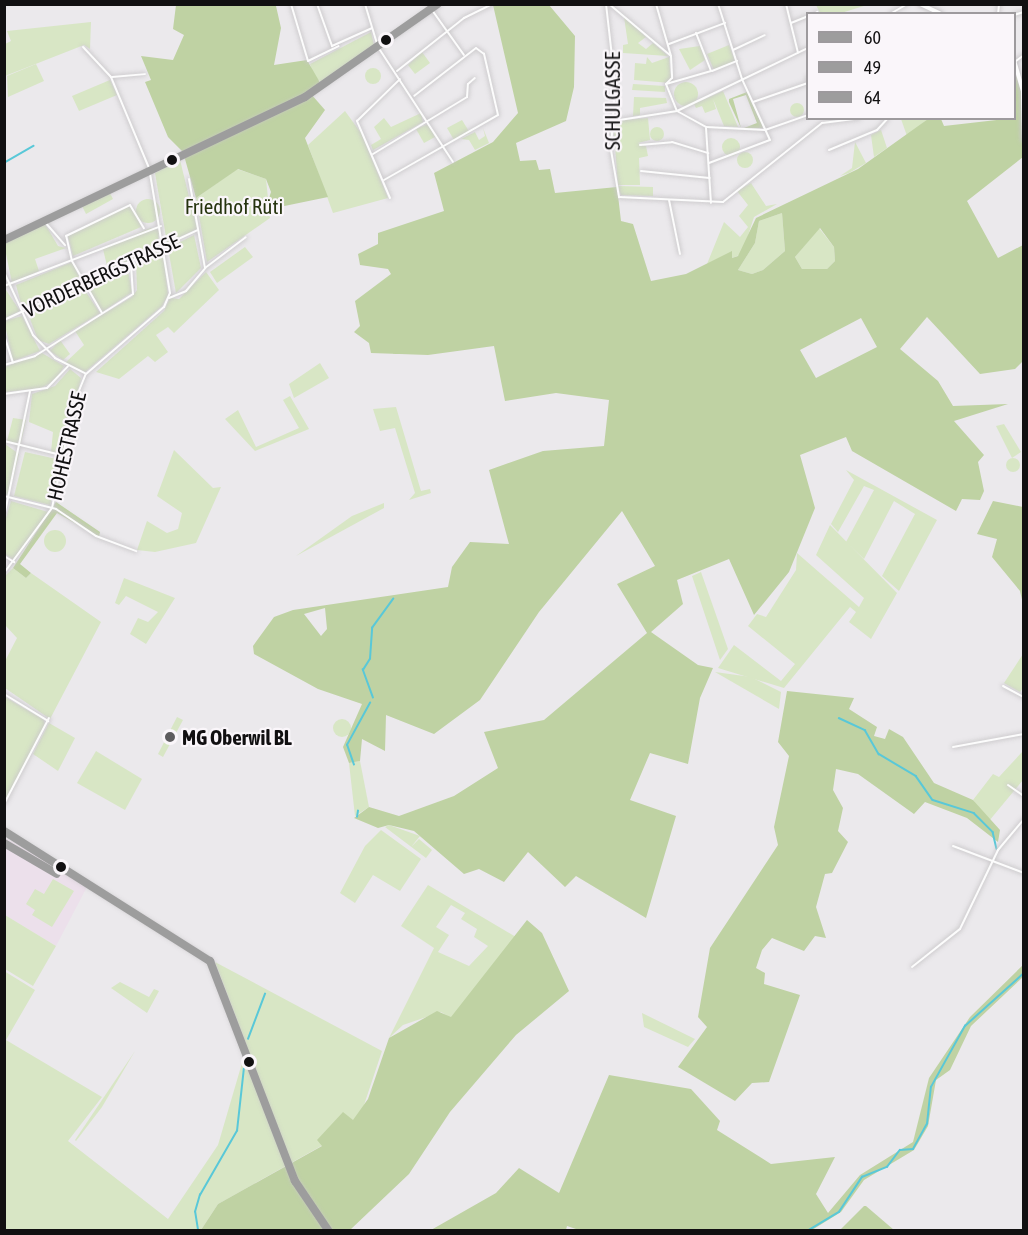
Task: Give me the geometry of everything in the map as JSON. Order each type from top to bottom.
[{"type":"street","points":[[291,4],[307,60],[314,62],[372,28]]},
{"type":"street","points":[[317,4],[330,44],[339,46]]},
{"type":"street","points":[[365,4],[378,47],[414,96],[453,162]]},
{"type":"street","points":[[4,240],[322,86],[439,4]]},
{"type":"street","points":[[396,72],[447,30],[492,4]]},
{"type":"street","points":[[608,4],[671,56]]},
{"type":"street","name":"SCHULGASSE","points":[[608,4],[613,121],[611,150],[619,197],[669,200]]},
{"type":"street","points":[[656,4],[671,56],[672,78],[666,84]]},
{"type":"street","points":[[709,163],[770,140],[742,79],[718,4]]},
{"type":"street","points":[[786,4],[798,52]]},
{"type":"street","points":[[893,12],[907,4]]},
{"type":"street","points":[[920,4],[937,12]]},
{"type":"street","points":[[432,10],[464,55]]},
{"type":"street","points":[[790,24],[806,16]]},
{"type":"street","points":[[668,44],[725,22]]},
{"type":"street","points":[[696,33],[711,71]]},
{"type":"street","points":[[733,50],[765,35]]},
{"type":"street","points":[[83,47],[111,77],[150,170],[162,225],[169,298]]},
{"type":"street","points":[[384,180],[498,115],[484,54],[476,48],[464,55],[414,96]]},
{"type":"street","points":[[613,121],[676,111],[806,48]]},
{"type":"street","points":[[666,84],[737,61]]},
{"type":"street","points":[[1016,68],[1023,91],[1023,140]]},
{"type":"street","points":[[111,77],[143,70],[145,75]]},
{"type":"street","points":[[373,154],[467,98],[468,84],[475,78]]},
{"type":"street","points":[[390,198],[357,121],[401,79]]},
{"type":"street","points":[[753,102],[806,80]]},
{"type":"street","points":[[666,84],[676,111],[706,127],[765,130],[806,115]]},
{"type":"street","points":[[680,254],[669,200],[723,202],[822,123],[845,120]]},
{"type":"street","points":[[829,150],[877,130],[886,120]]},
{"type":"street","points":[[706,127],[711,203]]},
{"type":"street","points":[[639,145],[672,142],[708,153]]},
{"type":"street","points":[[641,171],[710,178]]},
{"type":"street","points":[[189,179],[205,268]]},
{"type":"street","points":[[65,245],[66,236],[130,205],[144,228]]},
{"type":"street","points":[[44,221],[65,245],[84,284],[102,313]]},
{"type":"street","points":[[4,286],[72,261],[144,228],[162,225]]},
{"type":"street","name":"VORDERBERGSTRASSE","points":[[4,320],[198,230]]},
{"type":"street","name":"HOHESTRASSE","points":[[4,573],[52,508],[65,456],[76,392],[86,374],[169,298],[186,291],[205,268],[246,237]]},
{"type":"street","points":[[4,365],[45,349],[133,294],[131,262]]},
{"type":"street","points":[[4,272],[22,312],[45,349],[68,366],[86,374]]},
{"type":"street","points":[[4,335],[13,363]]},
{"type":"street","points":[[4,394],[30,392],[55,383],[68,366]]},
{"type":"street","points":[[4,517],[11,498],[22,449],[30,392]]},
{"type":"street","points":[[4,441],[22,449],[65,456]]},
{"type":"street","points":[[4,496],[52,508],[96,536],[136,551]]},
{"type":"street","points":[[4,556],[14,562]]},
{"type":"street","points":[[1003,686],[1023,697]]},
{"type":"street","points":[[4,694],[48,719],[4,804]]},
{"type":"street","points":[[953,747],[1023,734]]},
{"type":"street","points":[[1008,785],[1023,796]]},
{"type":"street","points":[[912,967],[960,929],[993,865],[998,850],[1023,819]]},
{"type":"street","points":[[4,831],[204,954],[217,975],[295,1181],[328,1230]]},
{"type":"street","points":[[953,846],[993,865],[1023,873]]},
{"type":"shaded area","points":[[4,837],[88,885],[56,946],[5,915]]},
{"type":"green space","points":[[176,5],[276,6],[281,28],[274,65],[307,60],[322,86],[311,94],[325,110],[305,138],[328,197],[265,210],[271,192],[266,179],[238,169],[196,198],[183,152],[168,137],[145,82],[151,80],[141,56],[173,60],[184,35],[173,29]]},
{"type":"green space","points":[[493,5],[549,5],[575,36],[574,87],[566,121],[516,143],[520,161],[536,160],[539,170],[550,169],[555,193],[617,187],[621,221],[633,224],[651,281],[686,274],[732,251],[732,258],[738,256],[756,218],[858,169],[927,120],[941,120],[944,126],[1016,120],[1016,75],[1021,90],[1023,157],[967,201],[998,258],[1023,245],[1023,361],[1015,369],[980,374],[927,317],[900,349],[938,381],[953,406],[1008,404],[954,421],[984,455],[978,462],[984,491],[980,500],[962,499],[956,511],[852,451],[846,437],[800,455],[815,508],[789,572],[754,615],[729,559],[677,580],[683,604],[651,632],[698,665],[713,668],[700,698],[688,764],[650,753],[630,800],[676,816],[646,918],[576,876],[565,887],[528,852],[504,882],[479,869],[464,874],[414,831],[389,825],[378,828],[354,818],[369,807],[399,816],[454,796],[498,768],[484,732],[544,720],[647,633],[617,584],[655,566],[622,511],[539,612],[480,700],[434,734],[386,715],[385,751],[362,739],[360,761],[349,763],[343,747],[362,704],[318,689],[254,654],[253,646],[274,617],[293,610],[448,587],[452,567],[470,542],[509,544],[489,470],[543,451],[604,446],[609,400],[556,393],[505,401],[494,346],[428,355],[371,353],[369,343],[354,332],[360,326],[355,301],[391,274],[388,269],[360,265],[358,254],[378,244],[378,233],[444,211],[434,173],[493,142],[518,113]],"holes":[[[782,213],[785,251],[763,270],[752,274],[738,270],[755,243],[759,221]],[[820,228],[834,247],[835,261],[827,269],[802,269],[795,257]],[[861,318],[877,347],[816,378],[800,350]],[[325,608],[327,629],[321,636],[304,614]]]},
{"type":"green space","points":[[816,5],[867,5],[844,12],[820,12]]},
{"type":"green space","points":[[624,17],[646,37],[638,43],[646,49],[653,43],[668,56],[623,53],[623,45],[628,44]]},
{"type":"green space","points":[[91,22],[90,49],[84,45],[5,76],[5,44],[11,41],[7,31]]},
{"type":"green space","points":[[371,32],[374,45],[322,82],[315,78],[310,64]]},
{"type":"green space","points":[[729,45],[735,61],[714,70],[707,54]]},
{"type":"green space","points":[[700,46],[705,60],[690,70],[679,49]]},
{"type":"green space","points":[[422,52],[430,63],[415,74],[408,65]]},
{"type":"green space","points":[[647,57],[652,63],[669,57],[671,83],[634,80],[635,63],[646,64]]},
{"type":"green space","points":[[36,64],[44,81],[8,97],[7,76]]},
{"type":"green space","points":[[373,68],[379,70],[381,76],[379,82],[373,84],[367,82],[365,76],[367,70]]},
{"type":"green space","points":[[110,80],[117,95],[79,111],[72,96]]},
{"type":"green space","points":[[686,82],[695,85],[698,94],[695,103],[686,106],[677,103],[674,94],[677,85]]},
{"type":"green space","points":[[633,84],[665,86],[665,92],[632,90]]},
{"type":"green space","points":[[723,91],[738,127],[724,126],[713,99],[716,109],[705,113],[702,106],[696,108],[694,104]]},
{"type":"green space","points":[[747,92],[762,128],[744,128],[757,123],[746,95],[733,99],[741,128],[729,102],[729,99]]},
{"type":"green space","points":[[634,97],[666,98],[667,103],[640,108],[640,115],[633,116]]},
{"type":"green space","points":[[794,103],[800,103],[804,110],[800,117],[794,117],[790,113],[790,107]]},
{"type":"green space","points":[[345,111],[361,133],[388,198],[333,213],[308,145]]},
{"type":"green space","points":[[421,113],[423,122],[373,150],[371,145],[381,139],[374,127],[384,118],[391,127]]},
{"type":"green space","points":[[648,118],[650,140],[638,143],[646,146],[648,156],[639,158],[640,185],[618,185],[613,121]]},
{"type":"green space","points":[[462,120],[470,133],[454,140],[447,128]]},
{"type":"green space","points":[[901,120],[927,120],[907,136]]},
{"type":"green space","points":[[428,124],[435,137],[424,143],[416,129]]},
{"type":"green space","points":[[657,127],[662,129],[664,134],[662,139],[657,141],[652,139],[650,134],[652,129]]},
{"type":"green space","points":[[483,128],[489,143],[475,150],[469,140],[461,139],[475,132],[479,140],[485,136]]},
{"type":"green space","points":[[881,130],[887,148],[874,157],[871,135]]},
{"type":"green space","points":[[731,138],[737,141],[740,147],[737,153],[731,156],[725,153],[722,147],[725,141]]},
{"type":"green space","points":[[855,142],[866,163],[840,176],[852,168]]},
{"type":"green space","points":[[742,152],[748,152],[753,160],[751,166],[742,168],[737,163],[737,157]]},
{"type":"green space","points":[[180,160],[197,229],[167,243],[155,173]]},
{"type":"green space","name":"Friedhof Rüti","points":[[237,169],[266,179],[270,218],[207,262],[196,198]]},
{"type":"green space","points":[[751,183],[766,206],[777,204],[754,217],[742,254],[732,258],[732,252],[707,264],[724,222],[740,237],[748,227],[739,216],[748,205],[737,191]]},
{"type":"green space","points":[[618,186],[653,187],[653,196],[621,195]]},
{"type":"green space","points":[[110,193],[113,199],[86,214],[82,206]]},
{"type":"green space","points":[[148,199],[153,200],[159,206],[159,216],[153,222],[148,223],[143,222],[137,216],[136,211],[137,206],[143,200]]},
{"type":"green space","points":[[128,206],[135,210],[141,227],[73,256],[68,236]]},
{"type":"green space","points":[[782,213],[785,251],[763,270],[752,274],[738,270],[755,243],[759,221]]},
{"type":"green space","points":[[45,224],[58,246],[66,248],[35,259],[39,271],[12,283],[4,244]]},
{"type":"green space","points":[[150,228],[159,230],[158,248],[108,270],[103,249]]},
{"type":"green space","points":[[819,228],[834,247],[835,261],[827,269],[802,269],[795,257]]},
{"type":"green space","points":[[194,235],[201,268],[176,293],[168,248]]},
{"type":"green space","points":[[245,247],[253,257],[217,283],[210,272]]},
{"type":"green space","points":[[157,252],[163,254],[168,295],[162,306],[85,372],[65,363],[84,345],[75,331],[132,297],[137,290],[136,261]]},
{"type":"green space","points":[[72,262],[82,283],[22,307],[16,285]]},
{"type":"green space","points":[[127,266],[132,292],[102,312],[87,286]]},
{"type":"green space","points":[[206,272],[219,290],[174,333],[168,327],[156,335],[168,352],[155,362],[148,356],[119,379],[96,372],[164,311],[170,298],[179,299]]},
{"type":"green space","points":[[82,286],[100,313],[49,344],[38,340],[27,311]]},
{"type":"green space","points":[[4,287],[20,311],[5,318],[4,318]]},
{"type":"green space","points":[[22,316],[40,351],[13,361],[4,321]]},
{"type":"green space","points":[[60,340],[70,354],[63,360],[50,351]]},
{"type":"green space","points":[[42,353],[64,366],[56,380],[41,388],[5,392],[5,367]]},
{"type":"green space","points":[[320,363],[329,378],[294,398],[289,384]]},
{"type":"green space","points":[[70,369],[81,378],[64,451],[51,452],[53,432],[29,422],[32,394],[55,386]]},
{"type":"green space","points":[[290,396],[309,429],[255,451],[225,419],[238,410],[256,447],[299,428],[283,400]]},
{"type":"green space","points":[[396,407],[421,491],[430,489],[431,493],[409,500],[415,493],[395,428],[380,431],[373,409]]},
{"type":"green space","points":[[13,418],[26,420],[20,447],[7,441]]},
{"type":"green space","points":[[1004,424],[1021,452],[1012,458],[996,426]]},
{"type":"green space","points":[[5,444],[19,454],[9,495],[5,494]]},
{"type":"green space","points":[[174,450],[213,488],[221,487],[196,543],[155,552],[137,550],[147,521],[167,533],[178,529],[182,513],[157,496]]},
{"type":"green space","points":[[25,452],[61,460],[50,505],[14,496]]},
{"type":"green space","points":[[1013,458],[1018,460],[1020,465],[1018,470],[1013,472],[1008,470],[1006,465],[1008,460]]},
{"type":"green space","points":[[846,470],[937,520],[899,591],[882,576],[915,514],[894,501],[864,559],[846,542],[874,490],[864,486],[838,532],[831,524],[854,480]]},
{"type":"green space","points":[[11,501],[48,512],[14,560],[5,554],[5,521]]},
{"type":"green space","points":[[993,501],[1023,507],[1023,604],[1020,591],[992,557],[997,539],[977,534]]},
{"type":"green space","points":[[56,502],[100,532],[99,537],[57,513],[20,564],[31,573],[26,578],[13,568]]},
{"type":"green space","points":[[384,503],[384,508],[296,556],[352,516]]},
{"type":"green space","points":[[830,525],[897,593],[871,639],[849,622],[856,612],[850,607],[784,688],[718,668],[734,645],[781,681],[795,664],[748,626],[757,614],[766,617],[796,570],[797,553],[859,607],[864,598],[816,555]]},
{"type":"green space","points":[[55,530],[63,533],[66,541],[63,549],[55,552],[47,549],[44,541],[47,533]]},
{"type":"green space","points":[[13,568],[26,578],[31,573],[101,622],[50,719],[5,688],[4,663],[17,638],[5,625],[5,576]]},
{"type":"green space","points":[[701,572],[728,649],[720,660],[692,576]]},
{"type":"green space","points":[[124,578],[175,598],[146,644],[130,634],[138,618],[148,622],[158,612],[126,596],[119,605],[115,603]]},
{"type":"green space","points":[[1023,654],[1023,688],[1020,692],[1004,683]]},
{"type":"green space","points":[[715,672],[751,677],[781,692],[779,709]]},
{"type":"green space","points":[[787,691],[854,698],[849,709],[877,727],[874,736],[885,739],[889,729],[903,737],[934,783],[973,800],[1000,830],[998,842],[967,818],[925,802],[914,814],[858,774],[836,769],[833,790],[843,808],[838,831],[848,842],[832,873],[825,874],[816,907],[826,938],[815,936],[804,951],[772,938],[762,950],[756,968],[765,973],[764,984],[800,995],[769,1082],[752,1083],[735,1101],[678,1067],[707,1027],[698,1017],[710,948],[778,845],[774,827],[789,756],[778,742]]},
{"type":"green space","points":[[5,697],[44,720],[45,726],[5,802]]},
{"type":"green space","name":"MG Oberwil BL","points":[[177,717],[183,720],[163,757],[158,754]]},
{"type":"green space","points":[[338,719],[346,719],[351,724],[349,735],[338,737],[333,732],[333,724]]},
{"type":"green space","points":[[49,723],[75,738],[58,771],[33,754]]},
{"type":"green space","points":[[96,751],[142,779],[125,810],[77,783]]},
{"type":"green space","points":[[1023,751],[1023,780],[989,821],[973,800],[993,774],[999,777]]},
{"type":"green space","points":[[360,761],[369,807],[355,816],[349,763]]},
{"type":"green space","points":[[389,825],[420,836],[411,847],[385,827]]},
{"type":"green space","points":[[381,830],[421,859],[400,891],[373,875],[355,903],[340,893],[365,846]]},
{"type":"green space","points":[[419,839],[432,850],[426,858],[411,847]]},
{"type":"green space","points":[[53,879],[74,891],[52,927],[32,915],[35,910],[26,904],[35,889],[44,894]]},
{"type":"green space","points":[[428,885],[516,937],[451,1018],[441,1012],[403,1025],[389,1038],[434,948],[401,926]],"holes":[[[451,905],[465,913],[461,919],[477,929],[474,937],[488,946],[469,966],[438,952],[449,935],[436,927]]]},
{"type":"green space","points":[[5,915],[56,946],[33,986],[5,969]]},
{"type":"green space","points":[[527,920],[542,933],[569,991],[516,1035],[450,1112],[409,1174],[350,1230],[201,1230],[218,1204],[322,1146],[317,1140],[343,1112],[353,1120],[368,1099],[389,1038],[437,1011],[451,1017]]},
{"type":"green space","points":[[215,962],[382,1051],[362,1111],[353,1121],[343,1113],[318,1140],[323,1145],[218,1204],[201,1230],[5,1230],[4,971],[35,990],[6,1040],[102,1097],[68,1141],[168,1219],[218,1145],[247,1046]]},
{"type":"green space","points":[[1023,965],[1023,977],[971,1026],[950,1070],[936,1080],[928,1126],[914,1150],[864,1180],[841,1212],[812,1230],[579,1230],[567,1226],[566,1230],[431,1230],[496,1193],[519,1168],[559,1193],[609,1075],[691,1089],[720,1121],[717,1130],[771,1164],[835,1157],[816,1194],[828,1213],[860,1175],[913,1142],[929,1078],[970,1017]]},
{"type":"green space","points":[[120,982],[149,997],[154,989],[159,991],[147,1013],[111,988]]},
{"type":"green space","points":[[642,1013],[695,1039],[688,1047],[644,1027]]},
{"type":"green space","points":[[135,1051],[102,1107],[76,1141],[75,1140]]},
{"type":"green space","points":[[866,1206],[894,1230],[840,1230]]},
{"type":"waterway","points":[[4,163],[33,146]]},
{"type":"waterway","points":[[373,698],[363,670],[370,659],[372,628],[393,599]]},
{"type":"waterway","points":[[354,765],[347,745],[370,703]]},
{"type":"waterway","points":[[839,718],[865,730],[879,754],[916,776],[933,800],[974,813],[993,832],[997,849]]},
{"type":"waterway","points":[[357,817],[358,811]]},
{"type":"waterway","points":[[809,1230],[839,1212],[862,1177],[887,1167],[900,1150],[913,1149],[927,1124],[931,1087],[965,1026],[1024,973]]},
{"type":"waterway","points":[[248,1039],[265,994]]},
{"type":"waterway","points":[[198,1230],[195,1212],[200,1195],[237,1131],[245,1058]]},
{"type":"transit line","name":"60","points":[[4,240],[305,97],[438,4]]},
{"type":"transit line","name":"49","points":[[4,831],[210,961],[295,1181],[328,1230]]},
{"type":"transit line","name":"64","points":[[4,843],[57,874]]},
{"type":"place","name":"MG Oberwil BL","points":[[170,737]]}]
